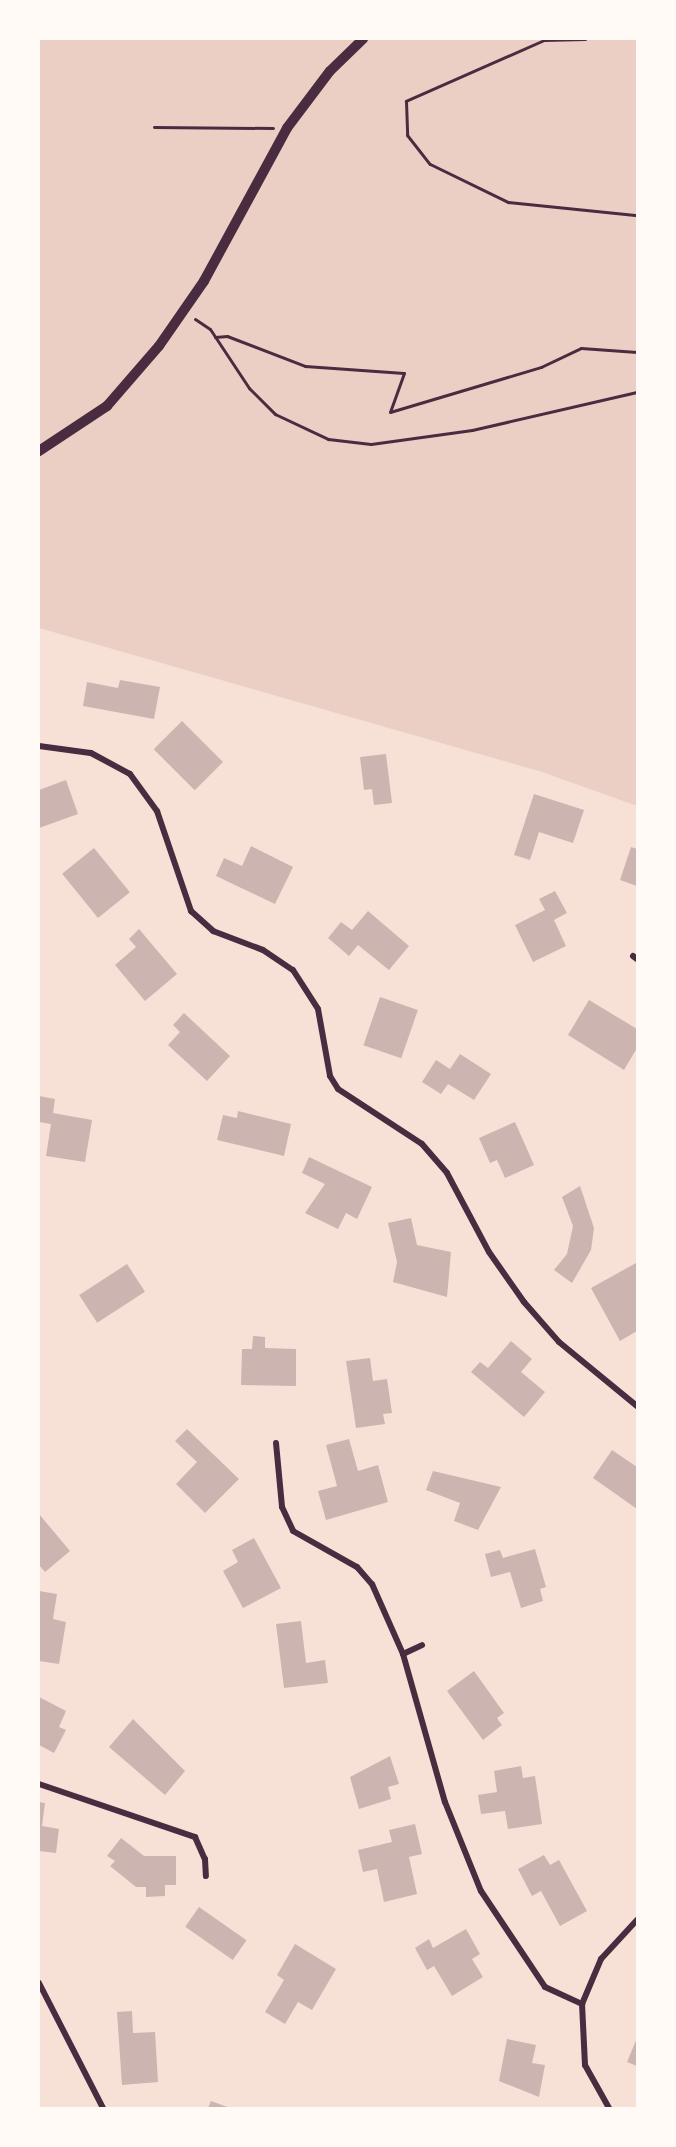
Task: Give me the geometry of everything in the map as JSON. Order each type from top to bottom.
[{"type":"street","points":[[39,451],[107,406],[183,312],[287,128],[330,71],[363,39]]},
{"type":"street","points":[[39,746],[91,753],[135,780],[157,811],[191,911],[213,931],[263,950],[292,970],[318,1009],[330,1076],[338,1089],[429,1152],[524,1302],[567,1349],[637,1406]]},
{"type":"street","points":[[276,1443],[282,1506],[293,1531],[366,1574],[403,1654],[471,1872],[538,1979],[559,1997],[582,2004]]},
{"type":"street","points":[[403,1654],[422,1645]]},
{"type":"street","points":[[39,1784],[195,1837],[206,1859],[206,1876]]},
{"type":"street","points":[[609,2108],[585,2065],[582,2004],[601,1959],[637,1920]]},
{"type":"street","points":[[39,1983],[103,2108]]},
{"type":"path","points":[[585,39],[544,40],[406,101],[406,135],[430,164],[508,202],[637,215]]},
{"type":"path","points":[[154,127],[287,128]]},
{"type":"path","points":[[183,312],[215,337],[249,388],[275,414],[328,439],[371,444],[472,430],[637,392]]},
{"type":"path","points":[[215,337],[227,336],[305,366],[404,373],[390,412],[541,367],[581,348],[632,356],[637,352]]},
{"type":"shaded area","points":[[39,39],[637,39],[637,806],[542,772],[39,628]]},
{"type":"building","points":[[120,680],[160,687],[154,719],[83,706],[87,682],[118,688]]},
{"type":"building","points":[[182,721],[223,762],[195,790],[154,749]]},
{"type":"building","points":[[386,754],[392,803],[374,805],[372,789],[364,790],[360,757]]},
{"type":"building","points":[[66,780],[78,814],[39,828],[39,790]]},
{"type":"building","points":[[534,794],[584,810],[573,843],[539,832],[530,860],[514,855]]},
{"type":"building","points":[[251,846],[293,867],[275,904],[216,876],[224,858],[242,866]]},
{"type":"building","points":[[631,847],[637,849],[637,886],[620,880]]},
{"type":"building","points":[[94,848],[130,892],[98,918],[62,874]]},
{"type":"building","points":[[555,891],[567,913],[554,920],[566,946],[533,962],[515,925],[545,910],[539,899]]},
{"type":"building","points":[[368,911],[409,946],[389,970],[358,945],[349,956],[328,938],[341,922],[352,930]]},
{"type":"building","points":[[139,929],[177,974],[145,1001],[115,965],[136,947],[129,939]]},
{"type":"building","points":[[380,997],[418,1010],[401,1058],[363,1045]]},
{"type":"building","points":[[589,1000],[637,1029],[637,1048],[624,1070],[568,1035]]},
{"type":"building","points":[[184,1013],[230,1056],[207,1081],[168,1045],[180,1032],[173,1025]]},
{"type":"building","points":[[460,1054],[491,1074],[474,1100],[448,1084],[441,1094],[422,1082],[436,1060],[450,1069]]},
{"type":"building","points":[[39,1096],[55,1099],[53,1113],[92,1120],[85,1162],[46,1156],[51,1124],[39,1122]]},
{"type":"building","points":[[238,1111],[291,1124],[284,1156],[217,1140],[223,1115],[237,1118]]},
{"type":"building","points":[[515,1122],[534,1165],[505,1178],[497,1160],[490,1163],[479,1138]]},
{"type":"building","points":[[309,1157],[372,1187],[357,1219],[346,1213],[338,1229],[305,1213],[325,1184],[302,1173]]},
{"type":"building","points":[[580,1186],[594,1228],[591,1250],[572,1283],[554,1270],[567,1254],[573,1226],[562,1197]]},
{"type":"building","points":[[411,1218],[417,1245],[451,1252],[447,1297],[393,1282],[397,1262],[388,1223]]},
{"type":"building","points":[[636,1263],[637,1331],[620,1341],[591,1288]]},
{"type":"building","points":[[127,1264],[145,1292],[97,1323],[79,1295]]},
{"type":"building","points":[[253,1336],[265,1337],[265,1348],[296,1349],[296,1386],[241,1385],[242,1349],[252,1349]]},
{"type":"building","points":[[511,1341],[532,1359],[521,1372],[545,1392],[524,1417],[471,1372],[480,1362],[488,1368]]},
{"type":"building","points":[[370,1358],[373,1381],[387,1379],[392,1413],[383,1414],[385,1424],[356,1428],[346,1361]]},
{"type":"building","points":[[187,1429],[239,1479],[205,1513],[176,1484],[197,1462],[175,1441]]},
{"type":"building","points":[[349,1439],[358,1471],[378,1465],[388,1502],[326,1520],[318,1491],[337,1486],[326,1445]]},
{"type":"building","points":[[612,1450],[637,1467],[637,1509],[593,1478]]},
{"type":"building","points":[[433,1471],[501,1487],[478,1530],[454,1521],[460,1503],[426,1490]]},
{"type":"building","points":[[39,1514],[70,1551],[45,1572],[39,1565]]},
{"type":"building","points":[[254,1538],[281,1588],[243,1608],[223,1571],[238,1562],[232,1550]]},
{"type":"building","points":[[535,1549],[546,1587],[540,1589],[543,1601],[521,1608],[510,1572],[491,1577],[485,1554],[500,1550],[503,1558]]},
{"type":"building","points":[[39,1591],[57,1594],[53,1619],[66,1622],[59,1664],[39,1661]]},
{"type":"building","points":[[301,1621],[306,1663],[325,1660],[328,1683],[284,1688],[276,1624]]},
{"type":"building","points":[[474,1671],[504,1713],[497,1718],[502,1725],[483,1740],[447,1691]]},
{"type":"building","points":[[39,1697],[66,1711],[59,1727],[66,1730],[54,1753],[39,1745]]},
{"type":"building","points":[[133,1719],[185,1771],[165,1795],[109,1747]]},
{"type":"building","points":[[390,1756],[399,1784],[388,1787],[391,1799],[359,1809],[350,1777]]},
{"type":"building","points":[[521,1766],[523,1778],[535,1776],[542,1824],[508,1829],[505,1811],[481,1814],[478,1795],[497,1792],[494,1771]]},
{"type":"building","points":[[39,1802],[45,1803],[42,1826],[59,1829],[56,1853],[39,1851]]},
{"type":"building","points":[[415,1824],[422,1854],[409,1857],[417,1894],[384,1902],[377,1869],[363,1872],[358,1850],[392,1842],[389,1830]]},
{"type":"building","points":[[121,1838],[144,1856],[176,1856],[176,1885],[165,1885],[165,1896],[146,1897],[146,1887],[136,1887],[110,1866],[115,1861],[107,1856]]},
{"type":"building","points":[[544,1855],[550,1865],[559,1860],[587,1911],[560,1926],[541,1891],[532,1896],[518,1869]]},
{"type":"building","points":[[199,1907],[247,1940],[233,1960],[185,1927]]},
{"type":"building","points":[[466,1929],[480,1954],[472,1959],[483,1977],[452,1996],[434,1966],[427,1970],[415,1948],[429,1939],[433,1948]]},
{"type":"building","points":[[295,1944],[336,1969],[312,2010],[298,2002],[285,2024],[265,2012],[284,1980],[277,1975]]},
{"type":"building","points":[[132,2011],[133,2033],[155,2032],[158,2082],[122,2085],[117,2012]]},
{"type":"building","points":[[637,2038],[637,2066],[627,2062]]},
{"type":"building","points":[[507,2039],[536,2045],[532,2063],[545,2065],[539,2097],[499,2081]]},
{"type":"building","points":[[211,2101],[230,2108],[208,2108]]}]
